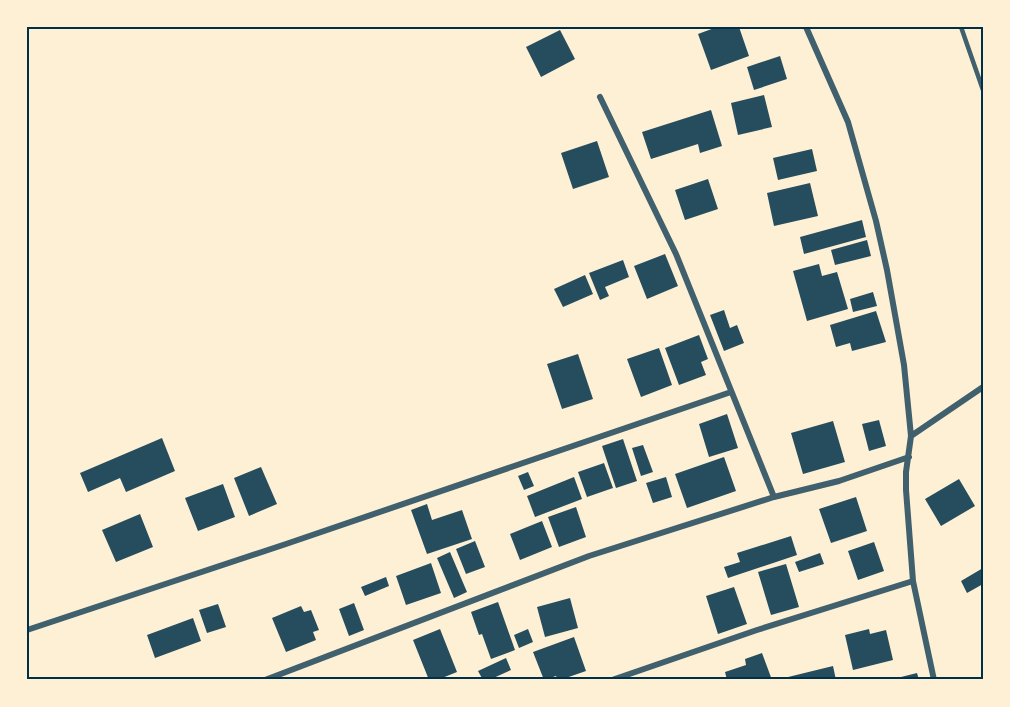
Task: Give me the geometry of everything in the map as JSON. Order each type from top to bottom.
[{"type":"street","points":[[806,27],[848,122],[876,220],[904,365],[911,436],[906,490],[913,581],[934,680]]},
{"type":"street","points":[[600,97],[676,254],[774,497]]},
{"type":"street","points":[[911,436],[983,387]]},
{"type":"street","points":[[27,630],[731,392]]},
{"type":"street","points":[[265,680],[589,556],[774,497],[838,481],[909,457]]},
{"type":"street","points":[[612,680],[757,630],[913,581]]},
{"type":"lane","points":[[961,27],[983,90]]},
{"type":"building","points":[[717,27],[739,27],[749,56],[711,70],[698,34]]},
{"type":"building","points":[[560,30],[575,59],[541,77],[526,47]]},
{"type":"building","points":[[780,56],[787,79],[754,90],[747,67]]},
{"type":"building","points":[[764,95],[772,127],[738,135],[731,103]]},
{"type":"building","points":[[711,110],[722,146],[700,153],[698,144],[651,159],[642,132]]},
{"type":"building","points":[[597,141],[609,177],[573,189],[561,153]]},
{"type":"building","points":[[812,149],[817,171],[778,180],[773,158]]},
{"type":"building","points":[[708,179],[718,209],[685,220],[675,190]]},
{"type":"building","points":[[810,183],[818,216],[774,226],[767,193]]},
{"type":"building","points":[[862,220],[866,237],[804,254],[800,237]]},
{"type":"building","points":[[867,240],[871,256],[835,265],[831,250]]},
{"type":"building","points":[[665,254],[678,286],[647,299],[634,266]]},
{"type":"building","points":[[623,260],[629,277],[605,287],[609,296],[600,300],[589,273]]},
{"type":"building","points":[[819,264],[822,276],[837,272],[848,309],[807,321],[793,271]]},
{"type":"building","points":[[585,275],[593,294],[563,307],[554,289]]},
{"type":"building","points":[[873,292],[877,306],[853,312],[850,299]]},
{"type":"building","points":[[724,310],[730,328],[737,325],[744,343],[724,351],[710,315]]},
{"type":"building","points":[[876,311],[886,342],[852,351],[850,343],[836,347],[830,325]]},
{"type":"building","points":[[699,335],[708,359],[701,362],[706,375],[679,385],[665,348]]},
{"type":"building","points":[[659,348],[672,385],[641,397],[627,359]]},
{"type":"building","points":[[578,354],[593,399],[562,409],[547,364]]},
{"type":"building","points":[[727,414],[738,448],[709,457],[699,424]]},
{"type":"building","points":[[879,420],[886,446],[869,451],[862,424]]},
{"type":"building","points":[[833,421],[845,462],[803,474],[791,433]]},
{"type":"building","points":[[162,438],[175,471],[126,492],[120,478],[88,492],[80,473]]},
{"type":"building","points":[[623,439],[637,481],[616,488],[602,446]]},
{"type":"building","points":[[643,445],[653,472],[641,476],[632,448]]},
{"type":"building","points":[[724,457],[736,491],[687,508],[675,474]]},
{"type":"building","points":[[604,463],[613,488],[587,497],[578,472]]},
{"type":"building","points":[[261,467],[277,504],[249,516],[234,478]]},
{"type":"building","points":[[528,472],[534,486],[524,490],[518,476]]},
{"type":"building","points":[[574,477],[582,499],[535,517],[527,496]]},
{"type":"building","points":[[666,477],[672,497],[653,503],[646,483]]},
{"type":"building","points":[[959,479],[975,506],[941,526],[925,499]]},
{"type":"building","points":[[223,484],[235,517],[198,531],[185,498]]},
{"type":"building","points":[[856,497],[867,531],[831,543],[819,509]]},
{"type":"building","points":[[427,504],[432,520],[462,510],[472,539],[427,554],[411,510]]},
{"type":"building","points":[[576,507],[586,537],[559,547],[548,517]]},
{"type":"building","points":[[140,514],[153,547],[116,562],[102,530]]},
{"type":"building","points":[[542,521],[552,547],[520,560],[510,534]]},
{"type":"building","points":[[791,536],[797,555],[728,578],[724,567],[740,562],[737,553]]},
{"type":"building","points":[[475,541],[485,567],[466,574],[456,549]]},
{"type":"building","points":[[874,542],[884,571],[858,580],[848,551]]},
{"type":"building","points":[[450,552],[467,592],[454,598],[437,558]]},
{"type":"building","points":[[820,553],[824,564],[799,572],[795,562]]},
{"type":"building","points":[[431,563],[441,593],[406,605],[396,576]]},
{"type":"building","points":[[786,564],[799,607],[771,615],[758,572]]},
{"type":"building","points":[[983,568],[983,584],[967,593],[961,581]]},
{"type":"building","points":[[386,577],[389,586],[365,596],[361,587]]},
{"type":"building","points":[[734,587],[747,624],[718,634],[706,596]]},
{"type":"building","points":[[570,598],[578,628],[545,637],[537,607]]},
{"type":"building","points":[[498,602],[515,650],[491,659],[471,612]]},
{"type":"building","points":[[354,603],[364,630],[349,636],[339,609]]},
{"type":"building","points":[[218,604],[226,627],[207,633],[199,610]]},
{"type":"building","points":[[301,606],[304,612],[311,610],[319,630],[313,632],[316,640],[286,652],[272,618]]},
{"type":"building","points":[[193,618],[201,641],[155,658],[147,635]]},
{"type":"building","points":[[440,629],[457,672],[437,680],[429,680],[413,640]]},
{"type":"building","points":[[528,629],[533,642],[519,648],[514,635]]},
{"type":"building","points":[[869,629],[870,634],[886,630],[893,660],[853,670],[845,635]]},
{"type":"building","points":[[574,637],[586,671],[560,680],[556,676],[544,680],[533,652]]},
{"type":"building","points":[[762,653],[772,680],[727,680],[725,672],[746,665],[745,659]]},
{"type":"building","points":[[506,658],[511,670],[489,680],[483,680],[478,671]]},
{"type":"building","points":[[833,666],[836,680],[785,680],[784,678]]},
{"type":"building","points":[[917,673],[919,680],[893,680],[893,679]]}]
